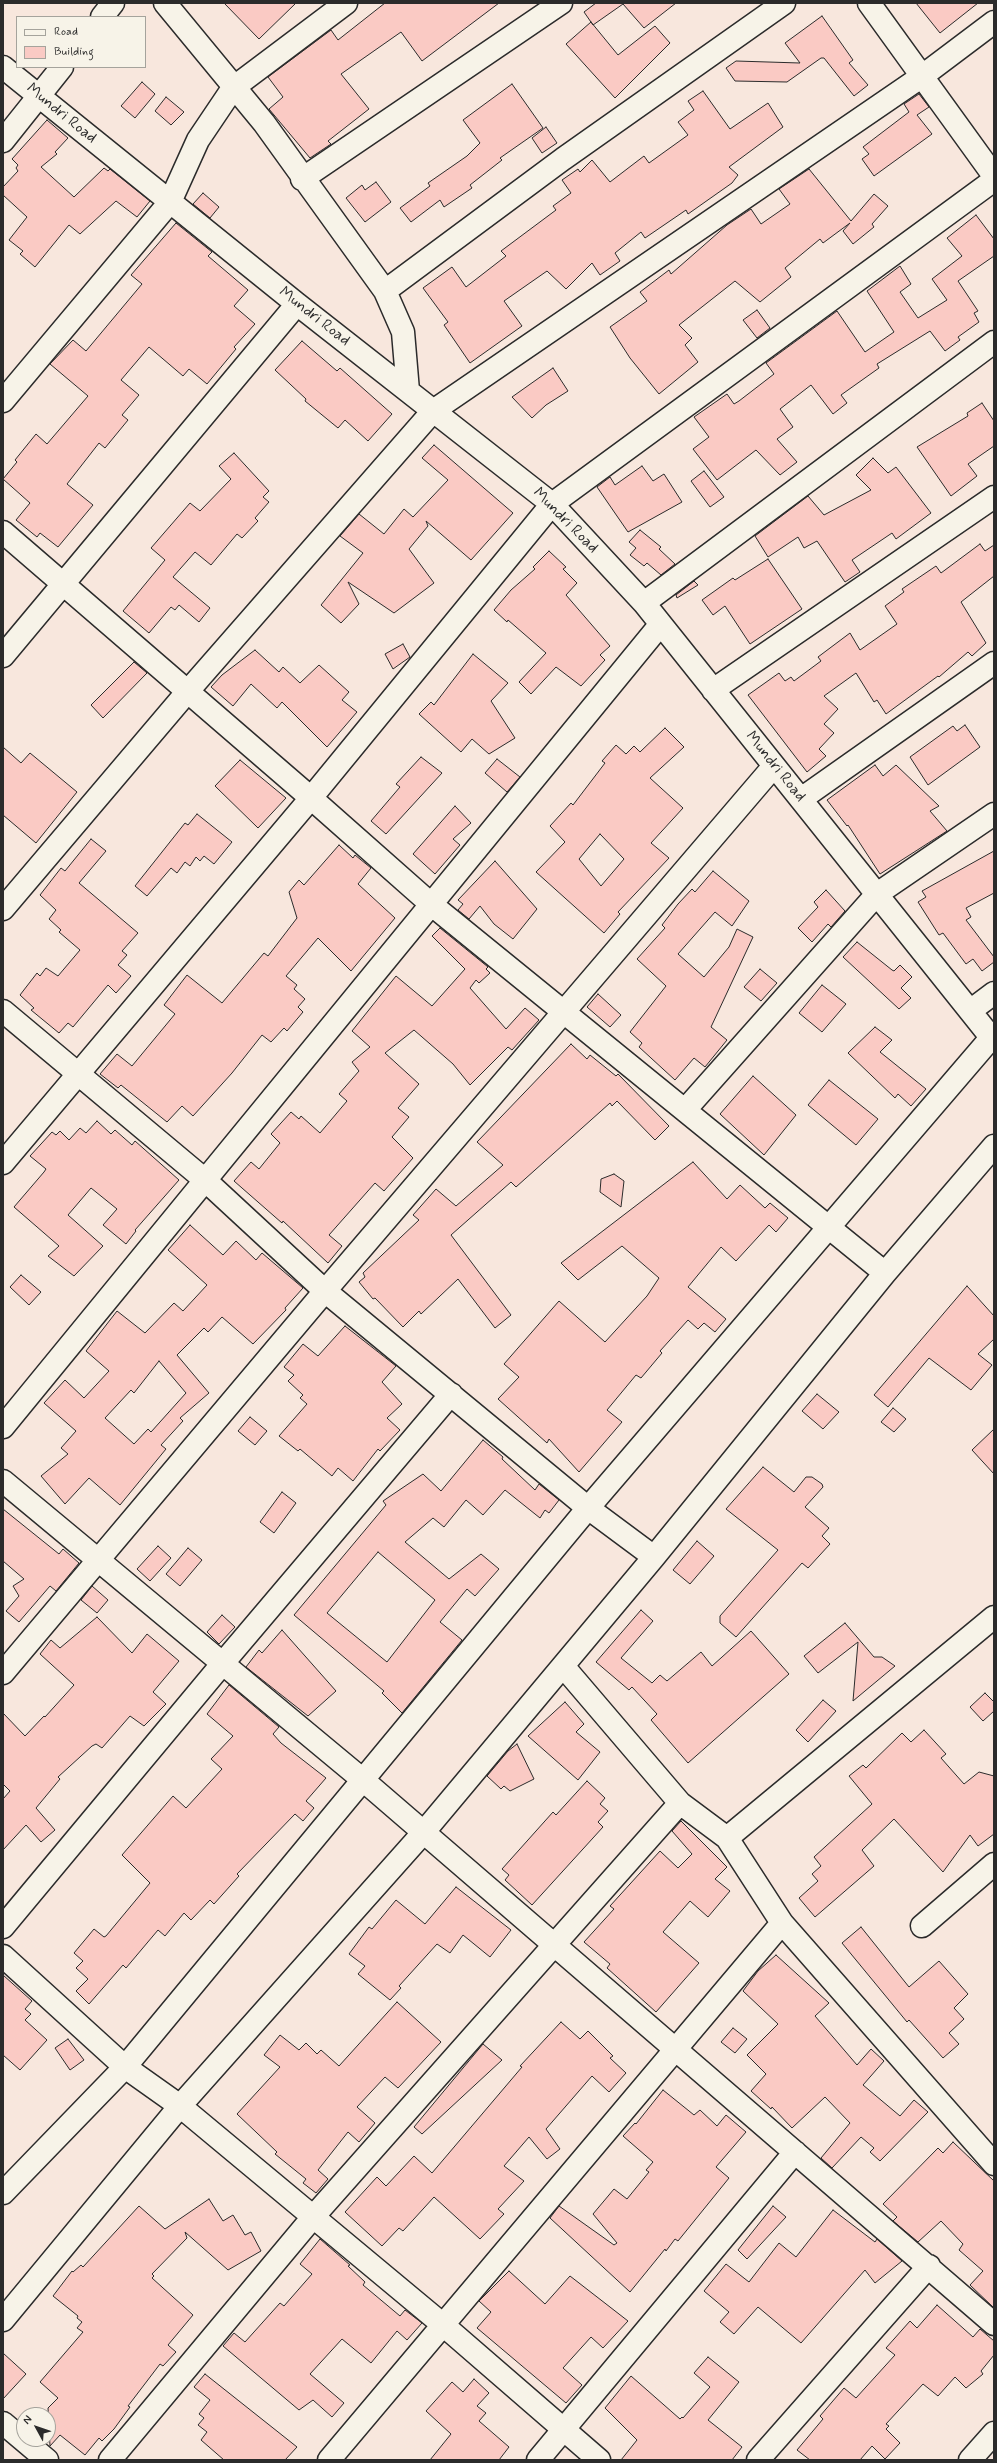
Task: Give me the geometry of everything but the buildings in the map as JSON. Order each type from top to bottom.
[{"type":"street","points":[[103,16],[113,3]]},
{"type":"street","points":[[166,3],[264,123],[302,179],[385,291],[403,332],[408,391]]},
{"type":"street","points":[[3,401],[170,202],[198,140],[234,88],[346,3]]},
{"type":"street","points":[[302,179],[561,3]]},
{"type":"street","points":[[385,291],[563,159],[784,3]]},
{"type":"street","points":[[869,3],[994,176]]},
{"type":"street","points":[[3,909],[188,691],[433,411],[921,77],[994,22]]},
{"type":"street","name":"Mundri Road","points":[[3,67],[297,304],[552,504],[644,603],[660,625],[993,1040]]},
{"type":"street","points":[[3,141],[61,68]]},
{"type":"street","points":[[3,1163],[311,798],[552,504],[994,180]]},
{"type":"street","points":[[3,656],[297,304]]},
{"type":"street","points":[[644,603],[994,342]]},
{"type":"street","points":[[713,690],[994,496]]},
{"type":"street","points":[[3,532],[188,691],[432,905],[831,1227],[885,1273]]},
{"type":"street","points":[[3,1427],[660,625]]},
{"type":"street","points":[[801,799],[994,663]]},
{"type":"street","points":[[3,1673],[563,1011],[774,766]]},
{"type":"street","points":[[685,1110],[877,894],[994,814]]},
{"type":"street","points":[[970,1011],[994,993]]},
{"type":"street","points":[[3,1011],[77,1075],[205,1180],[325,1291],[588,1508],[654,1557]]},
{"type":"street","points":[[3,2193],[125,2067],[588,1508],[993,1040]]},
{"type":"street","points":[[3,2320],[180,2106],[424,1833],[654,1557],[885,1273],[994,1146]]},
{"type":"street","points":[[3,1927],[222,1663],[451,1394]]},
{"type":"street","points":[[3,1480],[363,1780],[553,1946],[929,2266],[994,2324]]},
{"type":"street","points":[[727,1838],[994,1617]]},
{"type":"street","points":[[563,1666],[680,1803],[727,1838],[782,1923],[994,2164]]},
{"type":"street","points":[[110,2460],[313,2217],[680,1803]]},
{"type":"street","points":[[922,1926],[994,1864]]},
{"type":"street","points":[[329,2460],[442,2324],[676,2050],[782,1923]]},
{"type":"street","points":[[3,1956],[125,2067],[180,2106],[442,2324],[599,2460]]},
{"type":"street","points":[[538,2460],[794,2152]]},
{"type":"street","points":[[758,2460],[929,2266]]},
{"type":"street","points":[[3,2423],[47,2460]]},
{"type":"street","points":[[970,2460],[994,2433]]}]
